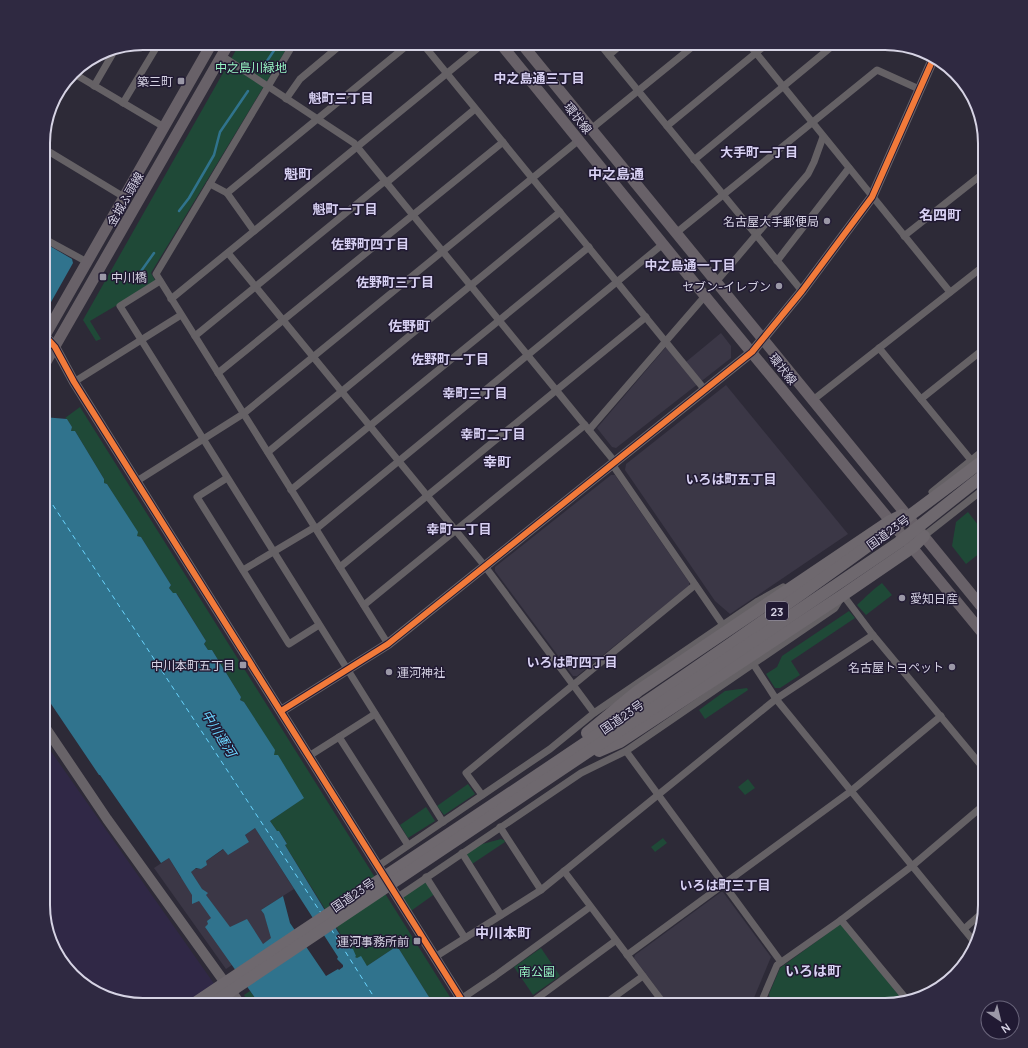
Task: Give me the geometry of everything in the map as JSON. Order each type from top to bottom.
[{"type":"highway","name":"国道23号","points":[[220,998],[566,761],[890,531],[978,463]]},
{"type":"highway","name":"国道23号","points":[[203,998],[898,543],[978,480]]},
{"type":"highway","points":[[566,761],[596,724],[638,691],[890,521],[904,514]]},
{"type":"highway","points":[[566,761],[620,742],[843,595],[913,547],[924,536]]},
{"type":"main road","name":"金城ふ頭線","points":[[50,327],[208,50]]},
{"type":"main road","name":"金城ふ頭線","points":[[50,355],[225,50]]},
{"type":"main road","name":"環状線","points":[[506,50],[705,296],[978,627]]},
{"type":"main road","name":"環状線","points":[[527,50],[813,400],[904,514],[924,536],[978,602]]},
{"type":"street","points":[[123,103],[155,50]]},
{"type":"street","points":[[290,50],[156,274],[388,644]]},
{"type":"street","points":[[286,99],[300,79],[335,50]]},
{"type":"street","points":[[226,193],[318,120],[402,50]]},
{"type":"street","points":[[427,50],[705,390]]},
{"type":"street","points":[[171,299],[475,50]]},
{"type":"street","points":[[605,50],[802,291]]},
{"type":"street","points":[[609,55],[615,50]]},
{"type":"street","points":[[591,129],[688,50]]},
{"type":"street","points":[[754,50],[950,292]]},
{"type":"street","points":[[666,126],[760,50]]},
{"type":"street","points":[[694,160],[828,50]]},
{"type":"street","points":[[94,86],[112,55]]},
{"type":"street","points":[[222,56],[357,147],[614,463],[723,625]]},
{"type":"street","points":[[281,711],[388,644],[484,565],[752,352],[802,291],[872,197],[931,63]]},
{"type":"street","points":[[676,234],[877,70],[920,89]]},
{"type":"street","points":[[78,76],[164,127]]},
{"type":"street","points":[[195,336],[475,109]]},
{"type":"street","points":[[716,282],[808,174],[824,137]]},
{"type":"street","points":[[137,481],[243,414],[579,140]]},
{"type":"street","points":[[218,373],[502,142]]},
{"type":"street","points":[[50,152],[124,197]]},
{"type":"street","points":[[777,261],[849,168]]},
{"type":"street","points":[[904,236],[978,178]]},
{"type":"street","points":[[210,184],[226,193],[254,231]]},
{"type":"street","points":[[268,452],[560,212]]},
{"type":"street","points":[[50,242],[87,262]]},
{"type":"street","points":[[243,570],[315,528],[399,462],[663,244]]},
{"type":"street","points":[[291,490],[589,247]]},
{"type":"street","points":[[228,253],[484,565],[594,713]]},
{"type":"street","points":[[813,400],[978,270]]},
{"type":"street","points":[[160,281],[120,306],[443,822]]},
{"type":"street","points":[[364,605],[455,531],[587,428],[705,296]]},
{"type":"street","points":[[74,382],[181,315]]},
{"type":"street","points":[[340,567],[646,317]]},
{"type":"street","points":[[50,343],[55,347],[74,382],[461,998]]},
{"type":"street","points":[[879,348],[971,460]]},
{"type":"street","points":[[921,399],[978,354]]},
{"type":"street","points":[[904,514],[978,454]]},
{"type":"street","points":[[227,478],[197,498],[289,644],[319,625]]},
{"type":"street","points":[[924,536],[978,494]]},
{"type":"street","points":[[378,866],[550,749],[594,713],[758,600],[820,569]]},
{"type":"street","points":[[482,795],[466,773],[696,585]]},
{"type":"street","points":[[398,897],[581,773],[626,751],[754,665],[835,608],[843,595],[872,635],[978,761]]},
{"type":"street","points":[[435,957],[541,890],[776,699],[872,635]]},
{"type":"street","points":[[754,665],[776,699],[972,939]]},
{"type":"street","points":[[309,756],[374,714]]},
{"type":"street","points":[[627,955],[852,791],[941,716]]},
{"type":"street","points":[[50,734],[107,818],[236,998]]},
{"type":"street","points":[[339,737],[408,845]]},
{"type":"street","points":[[626,751],[781,962]]},
{"type":"street","points":[[765,998],[777,964],[841,920],[912,866],[978,810]]},
{"type":"street","points":[[500,827],[541,890]]},
{"type":"street","points":[[462,853],[501,915]]},
{"type":"street","points":[[564,871],[615,941],[659,998]]},
{"type":"street","points":[[426,877],[465,938]]},
{"type":"street","points":[[468,998],[495,976],[590,907]]},
{"type":"street","points":[[964,929],[977,917]]},
{"type":"street","points":[[841,920],[904,996]]},
{"type":"street","points":[[538,998],[615,941]]},
{"type":"street","points":[[612,998],[642,976]]},
{"type":"shaded area","points":[[721,333],[731,346],[731,358],[616,448],[612,447],[597,428],[666,347],[681,366]]},
{"type":"shaded area","points":[[726,385],[848,534],[730,614],[715,601],[625,470],[626,464]]},
{"type":"shaded area","points":[[611,475],[615,475],[689,582],[689,586],[577,676],[573,676],[495,571],[495,567]]},
{"type":"shaded area","points":[[50,750],[224,998],[137,998],[113,993],[86,979],[66,957],[55,935],[50,905]]},
{"type":"shaded area","points":[[255,828],[294,889],[261,910],[264,914],[272,938],[226,969],[154,868],[169,858],[181,878],[195,869],[201,869],[206,861],[224,849],[249,842],[245,835]]},
{"type":"shaded area","points":[[723,892],[771,957],[754,998],[664,998],[634,958],[635,955]]},
{"type":"green space","name":"中之島川緑地","points":[[236,50],[286,50],[151,273],[156,282],[90,321],[101,339],[96,341],[83,320]]},
{"type":"green space","points":[[80,407],[451,998],[430,998],[399,949],[394,948],[367,966],[355,957],[285,845],[287,844],[279,831],[277,831],[270,821],[303,798],[274,755],[274,750],[244,702],[240,700],[241,697],[212,650],[208,650],[204,644],[206,641],[177,594],[173,594],[169,588],[171,585],[141,537],[137,536],[137,532],[107,484],[104,483],[104,479],[75,431],[71,431],[72,427],[65,418]]},
{"type":"green space","points":[[968,512],[978,525],[978,555],[966,564],[952,546],[956,522]]},
{"type":"green space","points":[[882,583],[892,595],[866,615],[857,605]]},
{"type":"green space","points":[[849,611],[855,618],[791,661],[800,675],[780,688],[775,688],[766,674],[777,667],[782,656]]},
{"type":"green space","points":[[747,688],[748,690],[705,719],[699,710],[725,691]]},
{"type":"green space","points":[[748,779],[755,788],[745,795],[738,787]]},
{"type":"green space","points":[[468,784],[475,794],[444,815],[437,806]]},
{"type":"green space","points":[[426,807],[435,821],[408,838],[400,825]]},
{"type":"green space","points":[[663,838],[667,843],[655,852],[651,847]]},
{"type":"green space","points":[[501,839],[505,842],[472,864],[465,853],[475,846]]},
{"type":"green space","points":[[426,877],[436,893],[408,913],[398,897]]},
{"type":"green space","points":[[839,925],[843,925],[900,997],[885,998],[770,998],[769,994],[780,968]]},
{"type":"green space","name":"南公園","points":[[541,948],[560,976],[533,995],[514,967]]},
{"type":"green space","points":[[250,991],[255,998],[246,998],[244,995]]},
{"type":"water","points":[[50,246],[72,259],[73,263],[50,304]]},
{"type":"water","name":"中川運河","points":[[50,418],[67,419],[72,427],[71,431],[75,431],[104,479],[104,483],[107,484],[138,532],[137,536],[141,537],[171,585],[169,588],[173,593],[176,593],[206,641],[204,644],[208,650],[212,650],[241,697],[240,700],[244,702],[275,750],[274,755],[278,755],[304,798],[270,821],[277,831],[279,831],[287,844],[285,845],[340,935],[349,948],[353,949],[356,956],[355,957],[357,958],[361,956],[367,966],[394,948],[399,949],[430,998],[255,998],[205,927],[208,924],[207,921],[211,918],[199,901],[192,904],[192,895],[169,858],[161,863],[50,702]],"holes":[[[255,828],[338,957],[337,959],[343,967],[326,976],[290,923],[283,896],[261,910],[264,914],[271,938],[263,944],[247,919],[230,927],[206,895],[208,893],[202,889],[191,872],[196,868],[201,869],[207,865],[206,861],[223,849],[228,855],[249,842],[245,835]]]},
{"type":"waterway","points":[[263,67],[274,50]]},
{"type":"waterway","points":[[179,211],[189,198],[214,155],[220,132],[248,91]]},
{"type":"waterway","points":[[134,281],[154,253]]},
{"type":"ferry route","points":[[50,501],[321,913]]},
{"type":"ferry route","points":[[331,929],[375,998]]},
{"type":"cycle path","points":[[281,711],[388,644],[752,352],[802,291],[872,197],[931,63]]},
{"type":"cycle path","points":[[50,342],[55,347],[74,382],[461,998]]},
{"type":"place","name":"築三町","points":[[181,81]]},
{"type":"place","name":"名古屋大手郵便局","points":[[827,221]]},
{"type":"place","name":"中川橋","points":[[103,277]]},
{"type":"place","name":"セブン-イレブン","points":[[779,286]]},
{"type":"place","name":"愛知日産","points":[[902,598]]},
{"type":"place","name":"中川本町五丁目","points":[[243,665]]},
{"type":"place","name":"名古屋トヨペット","points":[[952,667]]},
{"type":"place","name":"運河神社","points":[[389,672]]},
{"type":"place","name":"運河事務所前","points":[[417,941]]},
{"type":"district","name":"中之島通三丁目","points":[[539,78]]},
{"type":"district","name":"魁町三丁目","points":[[341,98]]},
{"type":"district","name":"大手町一丁目","points":[[759,152]]},
{"type":"district","name":"魁町","points":[[298,173]]},
{"type":"district","name":"中之島通","points":[[616,173]]},
{"type":"district","name":"魁町一丁目","points":[[345,209]]},
{"type":"district","name":"名四町","points":[[940,214]]},
{"type":"district","name":"佐野町四丁目","points":[[370,244]]},
{"type":"district","name":"中之島通一丁目","points":[[690,265]]},
{"type":"district","name":"佐野町三丁目","points":[[395,282]]},
{"type":"district","name":"佐野町","points":[[409,325]]},
{"type":"district","name":"佐野町一丁目","points":[[450,359]]},
{"type":"district","name":"幸町三丁目","points":[[475,393]]},
{"type":"district","name":"幸町二丁目","points":[[493,434]]},
{"type":"district","name":"幸町","points":[[497,461]]},
{"type":"district","name":"いろは町五丁目","points":[[731,479]]},
{"type":"district","name":"幸町一丁目","points":[[459,529]]},
{"type":"district","name":"いろは町四丁目","points":[[572,662]]},
{"type":"district","name":"いろは町三丁目","points":[[725,885]]},
{"type":"district","name":"中川本町","points":[[503,932]]},
{"type":"district","name":"いろは町","points":[[813,970]]}]
